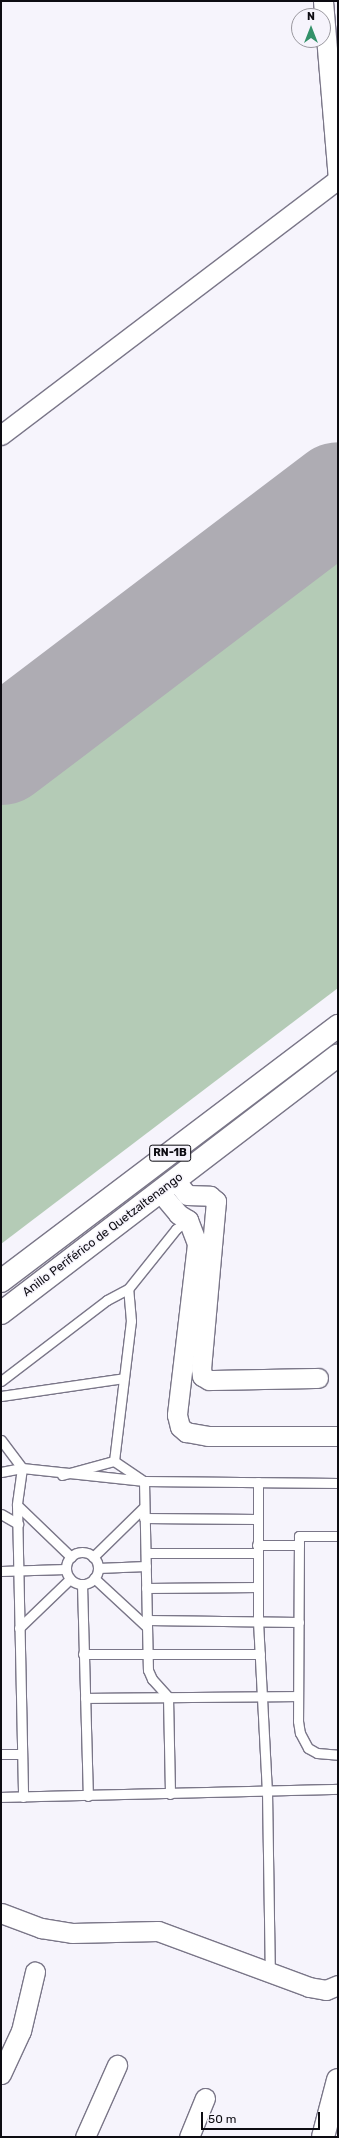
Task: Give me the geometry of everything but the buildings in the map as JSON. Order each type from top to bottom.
[{"type":"main road","name":"Anillo Periférico de Quetzaltenango","points":[[1,1281],[338,1026]]},
{"type":"main road","name":"Anillo Periférico de Quetzaltenango","points":[[1,1313],[338,1055]]},
{"type":"main road","points":[[323,2137],[338,2080]]},
{"type":"street","points":[[1,435],[338,178],[323,1]]},
{"type":"street","points":[[167,1186],[178,1214],[188,1220],[195,1234],[197,1254],[177,1415],[180,1427],[194,1434],[208,1436],[338,1436]]},
{"type":"street","points":[[167,1186],[187,1195],[210,1196],[216,1202],[200,1368],[202,1376],[209,1380],[318,1378]]},
{"type":"street","points":[[1,1913],[40,1928],[72,1933],[158,1931],[270,1974],[320,1990],[332,1989],[338,1985]]},
{"type":"street","points":[[1,2074],[21,2031],[35,1972]]},
{"type":"street","points":[[85,2137],[117,2066]]},
{"type":"street","points":[[188,2137],[205,2098]]},
{"type":"lane","points":[[1,1380],[106,1300],[128,1289],[176,1230],[188,1220]]},
{"type":"lane","points":[[114,1461],[131,1321],[128,1289]]},
{"type":"lane","points":[[1,1396],[124,1378]]},
{"type":"lane","points":[[1,1440],[22,1468],[17,1505],[23,1797]]},
{"type":"lane","points":[[62,1474],[114,1461],[144,1481]]},
{"type":"lane","points":[[1,1472],[22,1468],[62,1474],[144,1481],[338,1483]]},
{"type":"lane","points":[[144,1481],[147,1655],[150,1677],[168,1697],[170,1794]]},
{"type":"lane","points":[[258,1482],[258,1621],[266,1791],[270,1974]]},
{"type":"lane","points":[[17,1505],[71,1557]]},
{"type":"lane","points":[[93,1557],[144,1508]]},
{"type":"lane","points":[[1,1514],[18,1524]]},
{"type":"lane","points":[[144,1518],[257,1519]]},
{"type":"lane","points":[[338,1536],[299,1536],[298,1696],[298,1721],[303,1742],[317,1753],[338,1755]]},
{"type":"lane","points":[[146,1553],[257,1549],[299,1545]]},
{"type":"lane","points":[[84,1553],[93,1557],[98,1568],[94,1578],[82,1584],[70,1579],[66,1569],[71,1557],[84,1553]]},
{"type":"lane","points":[[98,1568],[146,1566]]},
{"type":"lane","points":[[1,1572],[66,1569]]},
{"type":"lane","points":[[94,1578],[147,1624],[258,1621],[299,1622]]},
{"type":"lane","points":[[19,1628],[70,1579]]},
{"type":"lane","points":[[82,1584],[88,1796]]},
{"type":"lane","points":[[146,1588],[258,1587]]},
{"type":"lane","points":[[83,1654],[260,1654]]},
{"type":"lane","points":[[85,1698],[298,1696]]},
{"type":"lane","points":[[1,1754],[22,1754]]},
{"type":"lane","points":[[1,1797],[338,1789]]},
{"type":"green space","points":[[338,528],[338,988],[1,1244],[1,783]]},
{"type":"runway","points":[[1,751],[338,495]]}]
